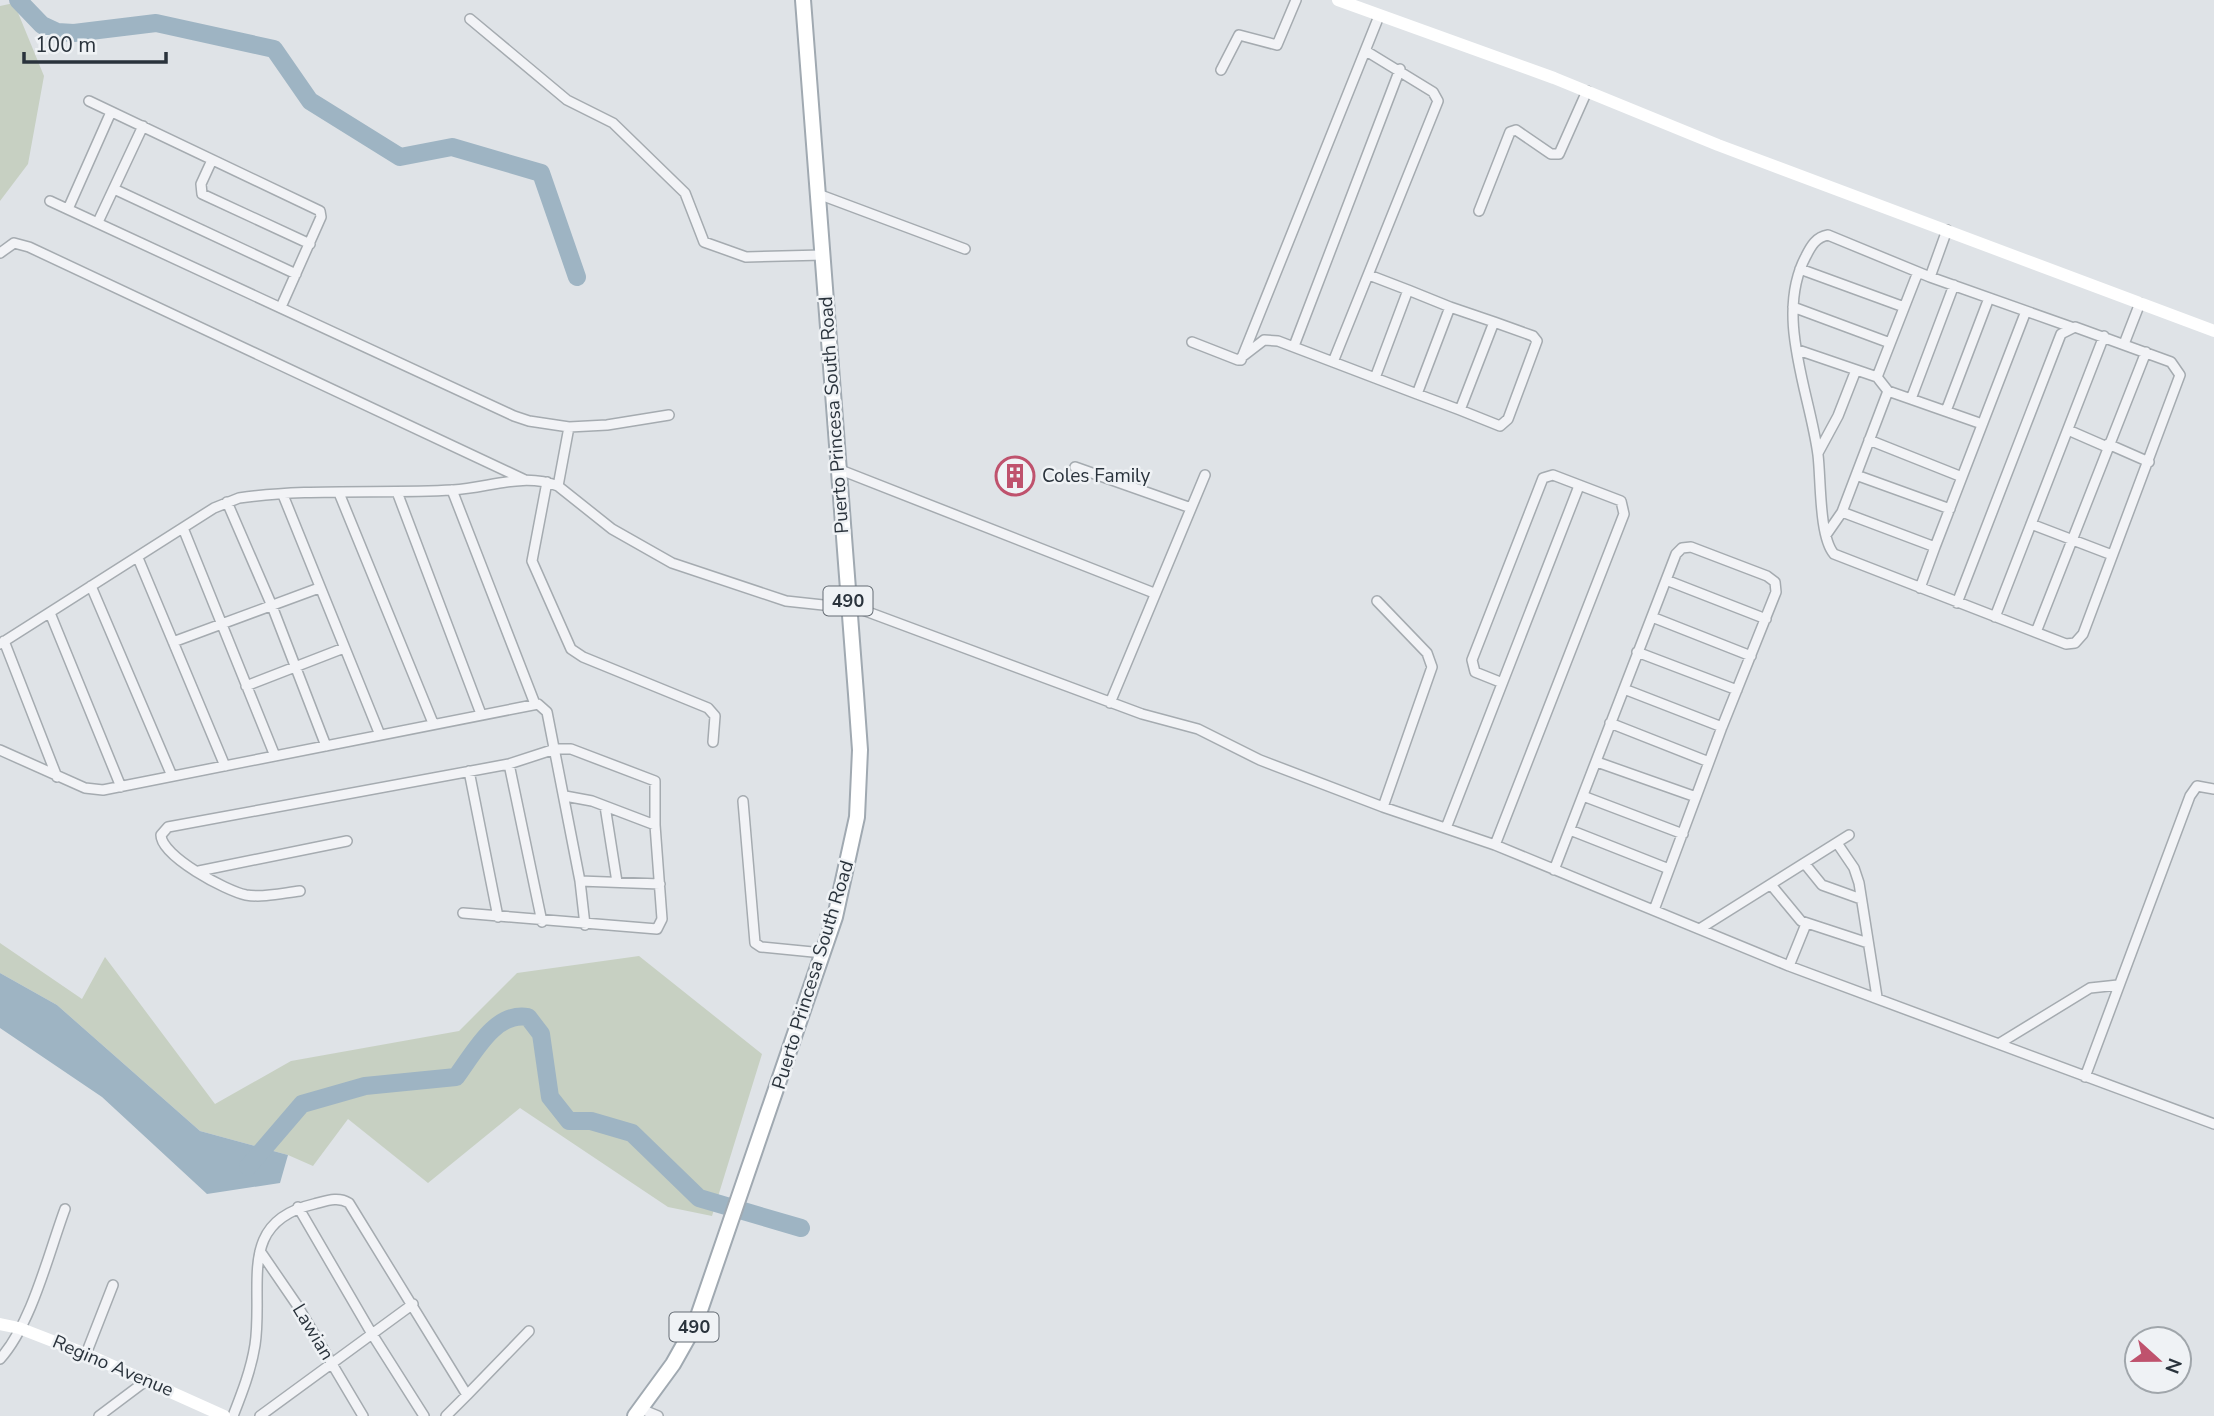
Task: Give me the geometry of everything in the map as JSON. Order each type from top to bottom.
[{"type":"main road","name":"Puerto Princesa South Road","points":[[638,1412],[673,1364],[695,1325],[823,953],[845,879],[857,817],[860,750],[803,0]]},
{"type":"street","points":[[1221,70],[1239,35],[1277,45],[1296,0]]},
{"type":"street","points":[[1338,0],[1587,91],[1718,145],[2214,331]]},
{"type":"street","points":[[1241,360],[1379,16]]},
{"type":"street","points":[[470,19],[567,100],[603,117],[623,133],[685,193],[705,242],[746,257],[822,255]]},
{"type":"street","points":[[1333,362],[1438,101],[1433,92],[1400,69],[1366,51]]},
{"type":"street","points":[[1294,346],[1400,69]]},
{"type":"street","points":[[1479,211],[1510,132],[1516,130],[1552,154],[1559,154],[1587,91]]},
{"type":"street","points":[[89,101],[320,211],[321,217],[281,307]]},
{"type":"street","points":[[68,209],[111,112]]},
{"type":"street","points":[[98,222],[143,126]]},
{"type":"street","points":[[212,160],[201,184],[202,194],[310,244]]},
{"type":"street","points":[[114,189],[296,274]]},
{"type":"street","points":[[818,194],[965,249]]},
{"type":"street","points":[[50,201],[514,416],[569,427],[607,425],[668,415]]},
{"type":"street","points":[[1930,277],[1947,230]]},
{"type":"street","points":[[1828,235],[1930,277],[2146,352],[2174,364],[2180,375],[2079,640],[2066,644],[1838,556],[1829,549],[1818,453],[1798,350],[1793,307],[1800,269],[1814,243],[1828,235]]},
{"type":"street","points":[[0,253],[14,243],[29,247],[523,479]]},
{"type":"street","points":[[1800,269],[1904,307]]},
{"type":"street","points":[[1877,377],[1919,272]]},
{"type":"street","points":[[1241,360],[1264,340],[1294,346],[1500,426],[1508,419],[1537,341],[1533,337],[1369,275]]},
{"type":"street","points":[[1911,399],[1954,285]]},
{"type":"street","points":[[1374,378],[1408,290]]},
{"type":"street","points":[[1946,411],[1989,298]]},
{"type":"street","points":[[2124,344],[2140,303]]},
{"type":"street","points":[[1417,394],[1450,307]]},
{"type":"street","points":[[1793,307],[1890,343]]},
{"type":"street","points":[[1920,588],[2026,311]]},
{"type":"street","points":[[1460,410],[1494,322]]},
{"type":"street","points":[[1957,603],[2059,338],[2071,327]]},
{"type":"street","points":[[1994,617],[2104,336]]},
{"type":"street","points":[[1192,342],[1241,360]]},
{"type":"street","points":[[1798,350],[1877,377],[1888,391],[1982,424]]},
{"type":"street","points":[[2036,632],[2146,352]]},
{"type":"street","points":[[1818,453],[1835,424],[1856,370]]},
{"type":"street","points":[[1826,535],[1842,512],[1888,391]]},
{"type":"street","points":[[558,486],[569,427]]},
{"type":"street","points":[[2068,430],[2149,462]]},
{"type":"street","points":[[1869,440],[1962,477]]},
{"type":"street","points":[[1075,467],[1191,508]]},
{"type":"street","points":[[838,469],[1154,593]]},
{"type":"street","points":[[1110,703],[1205,475]]},
{"type":"street","points":[[1495,845],[1625,509],[1621,501],[1550,475],[1541,481],[1472,660],[1475,672],[1500,682]]},
{"type":"street","points":[[1856,475],[1950,509]]},
{"type":"street","points":[[57,777],[2,642],[183,528],[227,502],[252,496],[452,490],[523,479],[547,482],[558,486],[612,529],[672,563],[786,601],[849,608],[873,614],[1110,703],[1198,729],[1260,760],[1383,807],[1495,845],[1701,928],[1789,967],[2214,1124]]},
{"type":"street","points":[[547,482],[532,561],[571,649],[583,657],[708,708],[715,716],[713,741]]},
{"type":"street","points":[[1446,828],[1500,682],[1579,486]]},
{"type":"street","points":[[452,490],[535,704]]},
{"type":"street","points":[[339,492],[433,723]]},
{"type":"street","points":[[397,492],[481,714]]},
{"type":"street","points":[[283,495],[380,735]]},
{"type":"street","points":[[227,502],[272,606],[326,746]]},
{"type":"street","points":[[1842,512],[1935,547]]},
{"type":"street","points":[[2031,524],[2112,555]]},
{"type":"street","points":[[183,528],[275,756]]},
{"type":"street","points":[[1554,870],[1676,554],[1687,547],[1767,576],[1774,582],[1776,592],[1654,910]]},
{"type":"street","points":[[138,558],[225,766]]},
{"type":"street","points":[[1666,580],[1766,619]]},
{"type":"street","points":[[91,586],[172,776]]},
{"type":"street","points":[[173,642],[319,588]]},
{"type":"street","points":[[1377,601],[1427,653],[1432,667],[1383,807]]},
{"type":"street","points":[[50,613],[121,787]]},
{"type":"street","points":[[1652,617],[1751,656]]},
{"type":"street","points":[[246,687],[344,648]]},
{"type":"street","points":[[1637,652],[1737,690]]},
{"type":"street","points":[[1624,689],[1722,727]]},
{"type":"street","points":[[0,750],[57,777],[95,790],[121,787],[433,723],[535,704],[542,706],[547,712],[565,796],[586,925]]},
{"type":"street","points":[[1610,723],[1709,762]]},
{"type":"street","points":[[300,891],[246,895],[230,890],[164,848],[161,839],[165,829],[509,764],[555,749],[571,749],[652,778],[656,785],[654,825],[662,919],[657,929],[542,922],[463,913]]},
{"type":"street","points":[[1597,762],[1696,797]]},
{"type":"street","points":[[509,764],[542,922]]},
{"type":"street","points":[[469,771],[498,917]]},
{"type":"street","points":[[2085,1077],[2190,796],[2197,786],[2214,789]]},
{"type":"street","points":[[565,796],[605,806],[654,825]]},
{"type":"street","points":[[1583,796],[1683,834]]},
{"type":"street","points":[[743,801],[755,943],[761,947],[823,953]]},
{"type":"street","points":[[605,806],[617,881]]},
{"type":"street","points":[[1570,830],[1669,869]]},
{"type":"street","points":[[1701,928],[1772,886],[1849,835]]},
{"type":"street","points":[[199,871],[347,841]]},
{"type":"street","points":[[1837,843],[1857,874],[1877,998]]},
{"type":"street","points":[[1805,864],[1822,885],[1861,899]]},
{"type":"street","points":[[580,881],[660,884]]},
{"type":"street","points":[[1772,886],[1792,914],[1806,924],[1868,943]]},
{"type":"street","points":[[1789,967],[1806,924]]},
{"type":"street","points":[[2000,1043],[2090,988],[2118,985]]},
{"type":"street","points":[[233,1416],[248,1376],[255,1345],[260,1251],[275,1219],[298,1207],[337,1199],[349,1203],[467,1395]]},
{"type":"street","points":[[298,1207],[372,1334],[424,1416]]},
{"type":"street","points":[[0,1359],[19,1328],[65,1209]]},
{"type":"street","name":"Lawian","points":[[260,1251],[363,1416]]},
{"type":"street","points":[[86,1354],[113,1285]]},
{"type":"street","points":[[260,1416],[413,1304]]},
{"type":"street","name":"Regino Avenue","points":[[0,1324],[19,1328],[86,1354],[224,1416]]},
{"type":"street","points":[[446,1416],[529,1331]]},
{"type":"street","points":[[99,1416],[147,1380]]},
{"type":"street","points":[[638,1412],[658,1416]]},
{"type":"green space","points":[[14,3],[44,76],[28,164],[0,201],[0,6]]},
{"type":"green space","points":[[0,943],[82,999],[105,957],[215,1104],[291,1061],[459,1031],[517,973],[639,956],[762,1054],[712,1216],[668,1207],[520,1108],[428,1183],[348,1119],[313,1166],[288,1155],[200,1131],[57,1005],[0,973]]},
{"type":"water","points":[[0,973],[57,1005],[200,1131],[288,1155],[280,1183],[207,1194],[102,1097],[0,1028]]},
{"type":"waterway","points":[[18,0],[42,25],[57,32],[74,33],[156,23],[274,49],[310,101],[400,157],[452,147],[541,173],[577,277]]},
{"type":"waterway","points":[[248,1167],[302,1104],[365,1086],[456,1077],[495,1027],[505,1020],[528,1017],[541,1034],[550,1097],[569,1121],[591,1121],[632,1133],[699,1198],[801,1228]]},
{"type":"place","name":"Coles Family","points":[[1015,476]]}]
